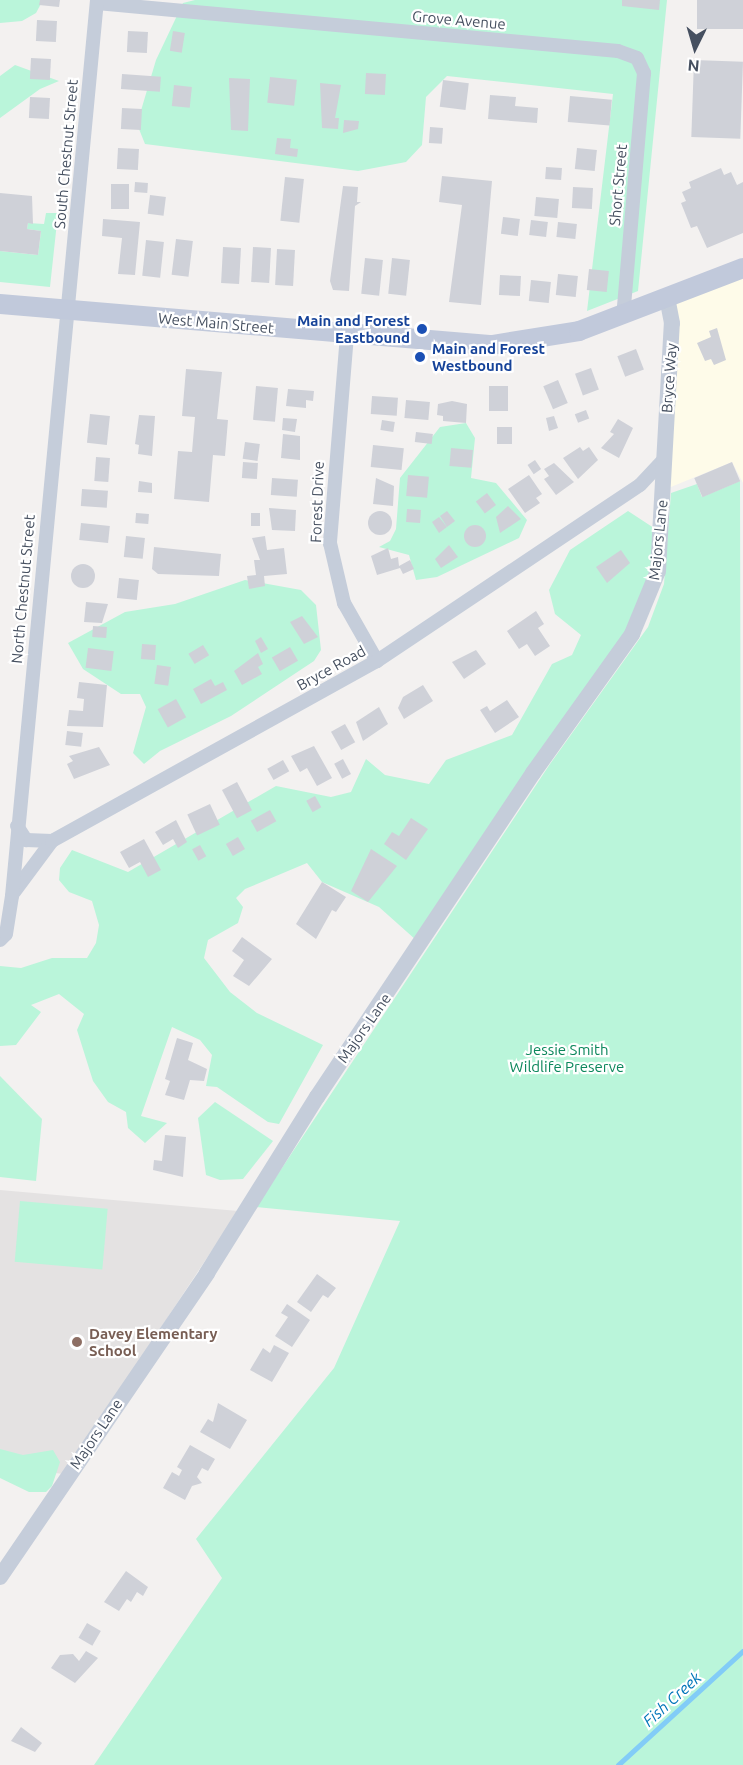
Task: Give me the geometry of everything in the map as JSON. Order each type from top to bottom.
[{"type":"main road","name":"West Main Street","points":[[0,304],[347,335],[502,345],[551,339],[623,316],[743,268]]},
{"type":"street","name":"Grove Avenue","points":[[97,1],[618,51],[637,58]]},
{"type":"street","name":"South Chestnut Street","points":[[68,311],[97,1]]},
{"type":"street","name":"Short Street","points":[[623,316],[644,73],[637,58]]},
{"type":"street","name":"Bryce Way","points":[[664,459],[672,323],[668,298]]},
{"type":"street","name":"North Chestnut Street","points":[[0,940],[6,934],[12,896],[68,311]]},
{"type":"street","name":"Forest Drive","points":[[347,335],[330,543],[344,603],[377,661]]},
{"type":"street","name":"Bryce Road","points":[[12,896],[52,841],[377,661],[640,485],[664,459]]},
{"type":"street","name":"Majors Lane","points":[[0,1577],[201,1281],[317,1097],[533,773],[632,634],[658,571],[664,459]]},
{"type":"street","points":[[17,826],[26,840],[52,841]]},
{"type":"shaded area","points":[[743,272],[743,483],[732,462],[666,489],[671,300]]},
{"type":"shaded area","name":"Davey Elementary School","points":[[0,1190],[238,1211],[64,1474],[0,1467]]},
{"type":"green space","points":[[0,0],[43,0],[36,13],[22,21],[0,23]]},
{"type":"green space","points":[[195,0],[667,0],[638,291],[587,311],[613,94],[447,76],[426,97],[422,145],[406,162],[358,171],[145,144],[137,124],[156,60],[183,3]]},
{"type":"green space","points":[[15,65],[59,81],[40,89],[0,118],[0,76]]},
{"type":"green space","points":[[46,213],[58,213],[50,287],[0,282],[0,251],[38,255],[41,231],[27,229],[28,223],[44,224]]},
{"type":"green space","points":[[466,423],[475,438],[471,478],[496,483],[527,520],[519,538],[437,577],[416,580],[409,555],[379,547],[390,541],[396,529],[400,478],[440,427]]},
{"type":"green space","name":"Jessie Smith Wildlife Preserve","points":[[740,481],[743,1765],[94,1765],[222,1578],[196,1539],[334,1368],[400,1221],[256,1207],[550,764],[648,627],[664,584],[671,493],[697,484],[702,497]]},
{"type":"green space","points":[[628,511],[657,530],[651,570],[626,632],[416,940],[379,907],[322,882],[307,863],[245,889],[236,898],[243,907],[238,923],[208,940],[204,958],[230,992],[257,1013],[323,1045],[279,1124],[268,1122],[217,1087],[206,1086],[212,1055],[200,1040],[172,1027],[141,1116],[167,1123],[145,1143],[128,1128],[126,1112],[108,1102],[93,1081],[77,1030],[84,1014],[59,994],[31,1005],[41,1012],[16,1045],[0,1046],[0,966],[21,968],[52,958],[87,958],[96,943],[99,925],[92,901],[69,892],[59,880],[60,868],[72,850],[128,872],[276,786],[331,797],[351,792],[366,759],[385,775],[429,784],[446,760],[512,735],[552,664],[572,655],[581,635],[555,614],[549,590],[570,550]]},
{"type":"green space","points":[[245,580],[301,590],[316,605],[321,650],[314,661],[231,716],[160,751],[144,764],[133,753],[146,707],[140,694],[121,694],[83,669],[68,643],[125,612],[175,604]]},
{"type":"green space","points":[[0,1076],[42,1119],[36,1181],[0,1177]]},
{"type":"green space","points":[[215,1102],[273,1141],[243,1179],[220,1180],[206,1175],[198,1118]]},
{"type":"green space","points":[[20,1201],[108,1209],[102,1269],[15,1262]]},
{"type":"green space","points":[[0,1449],[23,1455],[53,1450],[60,1462],[52,1486],[46,1492],[29,1492],[0,1478]]},
{"type":"building","points":[[40,0],[60,0],[59,7],[39,5]]},
{"type":"building","points":[[622,0],[660,0],[659,10],[622,6]]},
{"type":"building","points":[[697,0],[743,0],[743,29],[697,29]]},
{"type":"building","points":[[37,20],[57,21],[56,42],[36,41]]},
{"type":"building","points":[[128,31],[148,32],[147,53],[127,52]]},
{"type":"building","points":[[173,31],[185,33],[182,53],[170,51]]},
{"type":"building","points":[[31,58],[51,59],[50,80],[30,79]]},
{"type":"building","points":[[694,60],[743,62],[740,139],[691,137]]},
{"type":"building","points":[[366,73],[386,74],[385,95],[365,94]]},
{"type":"building","points":[[122,74],[161,77],[160,92],[121,89]]},
{"type":"building","points":[[270,77],[297,80],[294,106],[267,103]]},
{"type":"building","points":[[229,78],[250,79],[248,131],[231,130]]},
{"type":"building","points":[[443,80],[469,83],[466,110],[440,107]]},
{"type":"building","points":[[320,83],[341,85],[335,118],[339,118],[338,129],[322,128]]},
{"type":"building","points":[[174,85],[192,87],[190,108],[172,106]]},
{"type":"building","points":[[490,95],[516,97],[515,106],[538,108],[537,123],[488,119]]},
{"type":"building","points":[[570,96],[612,100],[610,126],[568,122]]},
{"type":"building","points":[[30,97],[50,98],[49,119],[29,118]]},
{"type":"building","points":[[122,108],[142,109],[141,130],[121,129]]},
{"type":"building","points":[[344,120],[359,121],[358,129],[343,133]]},
{"type":"building","points":[[430,127],[443,128],[442,144],[429,143]]},
{"type":"building","points":[[277,138],[291,139],[290,148],[298,149],[297,157],[275,154]]},
{"type":"building","points":[[118,148],[139,149],[138,170],[117,169]]},
{"type":"building","points":[[577,148],[597,150],[595,171],[575,169]]},
{"type":"building","points":[[546,167],[562,168],[561,180],[545,179]]},
{"type":"building","points":[[721,168],[724,175],[731,172],[737,185],[743,182],[743,233],[707,248],[697,226],[691,228],[681,203],[686,201],[682,192],[691,188],[689,182]]},
{"type":"building","points":[[442,176],[492,181],[481,305],[449,302],[462,205],[439,202]]},
{"type":"building","points":[[285,177],[304,179],[299,223],[280,221]]},
{"type":"building","points":[[135,182],[148,183],[147,193],[134,192]]},
{"type":"building","points":[[111,184],[129,184],[129,209],[111,209]]},
{"type":"building","points":[[343,186],[358,187],[357,202],[361,202],[355,206],[349,291],[333,290],[330,281]]},
{"type":"building","points":[[573,187],[593,188],[592,209],[572,208]]},
{"type":"building","points":[[0,193],[32,196],[33,224],[28,223],[27,229],[41,231],[38,255],[0,251]]},
{"type":"building","points":[[150,195],[166,197],[164,216],[148,214]]},
{"type":"building","points":[[536,197],[559,199],[557,218],[534,216]]},
{"type":"building","points":[[503,217],[520,219],[518,236],[501,234]]},
{"type":"building","points":[[103,219],[140,222],[135,275],[118,274],[122,238],[102,236]]},
{"type":"building","points":[[531,220],[548,222],[546,237],[529,235]]},
{"type":"building","points":[[558,222],[577,224],[575,239],[556,237]]},
{"type":"building","points":[[176,239],[193,241],[188,277],[172,275]]},
{"type":"building","points":[[146,240],[164,242],[160,278],[142,276]]},
{"type":"building","points":[[223,247],[241,248],[239,284],[221,283]]},
{"type":"building","points":[[253,247],[271,248],[269,283],[251,282]]},
{"type":"building","points":[[277,249],[295,250],[293,286],[275,285]]},
{"type":"building","points":[[365,258],[383,260],[379,296],[361,294]]},
{"type":"building","points":[[392,258],[410,260],[406,296],[388,294]]},
{"type":"building","points":[[589,269],[609,271],[607,292],[587,290]]},
{"type":"building","points":[[558,274],[578,276],[576,297],[556,295]]},
{"type":"building","points":[[500,275],[521,276],[520,296],[499,295]]},
{"type":"building","points":[[531,280],[551,282],[549,303],[529,301]]},
{"type":"building","points":[[717,328],[726,360],[714,365],[711,359],[705,361],[697,343],[711,337],[709,331]]},
{"type":"building","points":[[636,349],[644,370],[625,377],[617,356]]},
{"type":"building","points":[[591,368],[599,390],[583,395],[575,374]]},
{"type":"building","points":[[186,369],[222,372],[217,419],[228,420],[225,456],[213,455],[209,502],[174,499],[178,451],[192,452],[195,417],[182,416]]},
{"type":"building","points":[[558,380],[568,403],[553,409],[543,386]]},
{"type":"building","points":[[256,386],[278,388],[275,422],[253,420]]},
{"type":"building","points":[[489,386],[508,386],[508,411],[489,411]]},
{"type":"building","points":[[288,389],[314,391],[313,401],[306,400],[306,408],[286,406]]},
{"type":"building","points":[[372,396],[398,398],[397,416],[371,414]]},
{"type":"building","points":[[406,400],[430,402],[428,420],[404,418]]},
{"type":"building","points":[[452,401],[467,404],[466,423],[443,421],[443,416],[437,415],[438,404]]},
{"type":"building","points":[[586,410],[589,418],[578,423],[575,414]]},
{"type":"building","points":[[90,414],[110,416],[107,445],[87,443]]},
{"type":"building","points":[[139,415],[155,416],[152,456],[138,454],[139,445],[135,444]]},
{"type":"building","points":[[554,416],[558,428],[549,431],[546,418]]},
{"type":"building","points":[[283,418],[297,419],[295,432],[282,430]]},
{"type":"building","points":[[618,419],[633,428],[619,458],[601,448],[614,434],[610,432]]},
{"type":"building","points":[[382,420],[395,422],[393,432],[380,430]]},
{"type":"building","points":[[497,427],[512,427],[512,444],[497,444]]},
{"type":"building","points":[[416,432],[433,434],[432,444],[415,442]]},
{"type":"building","points":[[283,434],[300,436],[300,460],[281,458]]},
{"type":"building","points":[[245,442],[260,444],[257,461],[243,459]]},
{"type":"building","points":[[373,445],[404,448],[402,470],[371,467]]},
{"type":"building","points":[[580,447],[583,451],[589,447],[598,460],[578,479],[563,458]]},
{"type":"building","points":[[451,448],[473,450],[471,468],[449,466]]},
{"type":"building","points":[[96,457],[110,458],[108,482],[94,481]]},
{"type":"building","points":[[535,460],[541,469],[534,474],[528,465]]},
{"type":"building","points":[[243,462],[258,463],[257,479],[242,478]]},
{"type":"building","points":[[732,462],[740,481],[702,497],[694,478]]},
{"type":"building","points":[[554,463],[574,482],[556,495],[544,479],[549,476],[544,469]]},
{"type":"building","points":[[408,475],[429,477],[427,498],[406,496]]},
{"type":"building","points":[[529,475],[542,494],[536,498],[540,503],[525,513],[508,489]]},
{"type":"building","points":[[272,478],[298,480],[297,497],[271,495]]},
{"type":"building","points":[[376,478],[394,486],[393,506],[373,504]]},
{"type":"building","points":[[139,481],[152,483],[152,493],[138,492]]},
{"type":"building","points":[[82,489],[108,491],[107,508],[81,506]]},
{"type":"building","points":[[487,493],[496,505],[485,513],[476,501]]},
{"type":"building","points":[[508,506],[521,519],[500,533],[496,517]]},
{"type":"building","points":[[269,508],[296,510],[295,531],[272,530]]},
{"type":"building","points":[[407,509],[421,510],[420,523],[406,522]]},
{"type":"building","points":[[380,511],[385,512],[391,518],[391,528],[385,534],[380,535],[375,534],[369,528],[368,523],[369,518],[375,512]]},
{"type":"building","points":[[447,511],[455,521],[447,527],[440,516]]},
{"type":"building","points":[[136,513],[149,514],[148,524],[135,523]]},
{"type":"building","points":[[251,513],[260,513],[260,526],[251,526]]},
{"type":"building","points":[[439,517],[447,527],[439,533],[432,522]]},
{"type":"building","points":[[81,523],[110,526],[108,543],[79,540]]},
{"type":"building","points":[[475,525],[483,528],[486,536],[483,544],[475,547],[467,544],[464,536],[467,528]]},
{"type":"building","points":[[126,536],[145,538],[143,559],[124,557]]},
{"type":"building","points":[[265,536],[267,550],[284,548],[287,574],[264,576],[265,586],[249,589],[247,576],[256,575],[254,560],[260,560],[252,538]]},
{"type":"building","points":[[449,545],[458,557],[441,568],[435,559]]},
{"type":"building","points":[[154,547],[221,554],[219,576],[158,574],[152,569]]},
{"type":"building","points":[[388,548],[391,559],[398,557],[399,566],[410,560],[414,569],[403,574],[400,568],[377,575],[371,556]]},
{"type":"building","points":[[621,550],[630,563],[607,583],[596,567]]},
{"type":"building","points":[[83,564],[88,565],[94,571],[94,581],[88,587],[83,588],[78,587],[72,581],[71,576],[72,571],[78,565]]},
{"type":"building","points":[[119,578],[139,580],[137,600],[117,598]]},
{"type":"building","points":[[86,602],[108,604],[102,623],[84,622]]},
{"type":"building","points":[[536,611],[544,624],[538,628],[550,646],[535,656],[527,644],[519,649],[507,631]]},
{"type":"building","points":[[302,616],[318,637],[304,644],[290,622]]},
{"type":"building","points":[[93,626],[107,627],[106,638],[92,637]]},
{"type":"building","points":[[261,637],[268,649],[261,653],[255,641]]},
{"type":"building","points":[[142,644],[156,645],[155,660],[141,659]]},
{"type":"building","points":[[203,645],[209,655],[195,664],[188,654]]},
{"type":"building","points":[[290,647],[298,661],[280,671],[272,658]]},
{"type":"building","points":[[88,648],[114,651],[111,671],[86,668]]},
{"type":"building","points":[[476,650],[486,664],[464,679],[452,662]]},
{"type":"building","points":[[258,653],[263,664],[258,667],[262,674],[242,685],[234,671]]},
{"type":"building","points":[[157,665],[171,667],[168,686],[154,684]]},
{"type":"building","points":[[211,679],[215,686],[223,682],[227,690],[201,704],[193,689]]},
{"type":"building","points":[[79,682],[107,685],[103,727],[67,726],[69,710],[83,711],[84,699],[77,698]]},
{"type":"building","points":[[423,685],[433,701],[404,719],[398,708],[403,697]]},
{"type":"building","points":[[176,699],[186,717],[168,728],[158,709]]},
{"type":"building","points":[[507,700],[519,717],[495,733],[480,710],[487,706],[490,711]]},
{"type":"building","points":[[379,707],[388,724],[363,741],[356,722]]},
{"type":"building","points":[[345,724],[355,742],[341,750],[331,732]]},
{"type":"building","points":[[67,731],[83,733],[81,747],[65,745]]},
{"type":"building","points":[[314,746],[332,778],[317,786],[307,768],[300,772],[291,756]]},
{"type":"building","points":[[99,747],[110,765],[74,779],[67,764],[73,761],[69,756]]},
{"type":"building","points":[[343,759],[351,774],[342,779],[334,764]]},
{"type":"building","points":[[283,760],[289,771],[274,780],[267,769]]},
{"type":"building","points":[[237,782],[252,810],[237,818],[222,790]]},
{"type":"building","points":[[315,796],[321,807],[313,812],[306,801]]},
{"type":"building","points":[[210,804],[220,825],[197,835],[187,815]]},
{"type":"building","points":[[270,810],[276,821],[257,832],[251,821]]},
{"type":"building","points":[[411,818],[428,829],[406,860],[384,844],[392,832],[399,836]]},
{"type":"building","points":[[176,820],[187,842],[178,848],[173,839],[163,845],[155,832]]},
{"type":"building","points":[[238,837],[245,849],[233,856],[226,844]]},
{"type":"building","points":[[144,839],[161,870],[148,877],[140,862],[129,868],[120,852]]},
{"type":"building","points":[[200,845],[206,856],[198,861],[192,849]]},
{"type":"building","points":[[371,849],[397,866],[368,902],[351,891]]},
{"type":"building","points":[[322,882],[346,897],[336,912],[332,910],[316,939],[296,924]]},
{"type":"building","points":[[242,937],[272,959],[249,986],[233,976],[244,960],[232,951]]},
{"type":"building","points":[[177,1038],[193,1043],[188,1060],[207,1069],[204,1081],[190,1080],[184,1100],[165,1095],[170,1081],[165,1079]]},
{"type":"building","points":[[165,1135],[186,1137],[183,1177],[153,1170],[154,1160],[162,1161]]},
{"type":"building","points":[[317,1274],[336,1288],[328,1298],[323,1295],[311,1312],[297,1302]]},
{"type":"building","points":[[287,1304],[310,1320],[292,1347],[275,1336],[288,1317],[281,1313]]},
{"type":"building","points":[[274,1345],[289,1353],[272,1382],[250,1370],[263,1348],[270,1353]]},
{"type":"building","points":[[218,1403],[247,1420],[230,1449],[200,1432],[208,1419],[213,1422]]},
{"type":"building","points":[[190,1445],[215,1459],[208,1471],[202,1468],[197,1477],[202,1483],[192,1486],[185,1500],[163,1488],[172,1472],[179,1476],[182,1470],[177,1467]]},
{"type":"building","points":[[126,1571],[148,1587],[143,1596],[137,1592],[131,1602],[127,1599],[119,1611],[104,1602]]},
{"type":"building","points":[[87,1623],[101,1631],[92,1646],[78,1638]]},
{"type":"building","points":[[86,1651],[98,1658],[75,1683],[51,1668],[60,1655],[73,1654],[79,1661]]},
{"type":"building","points":[[21,1727],[42,1743],[35,1752],[11,1741]]},
{"type":"waterway","name":"Fish Creek","points":[[618,1765],[743,1651]]},
{"type":"place","name":"Main and Forest Eastbound","points":[[422,329]]},
{"type":"place","name":"Main and Forest Westbound","points":[[420,357]]},
{"type":"place","name":"Davey Elementary School","points":[[77,1342]]}]
